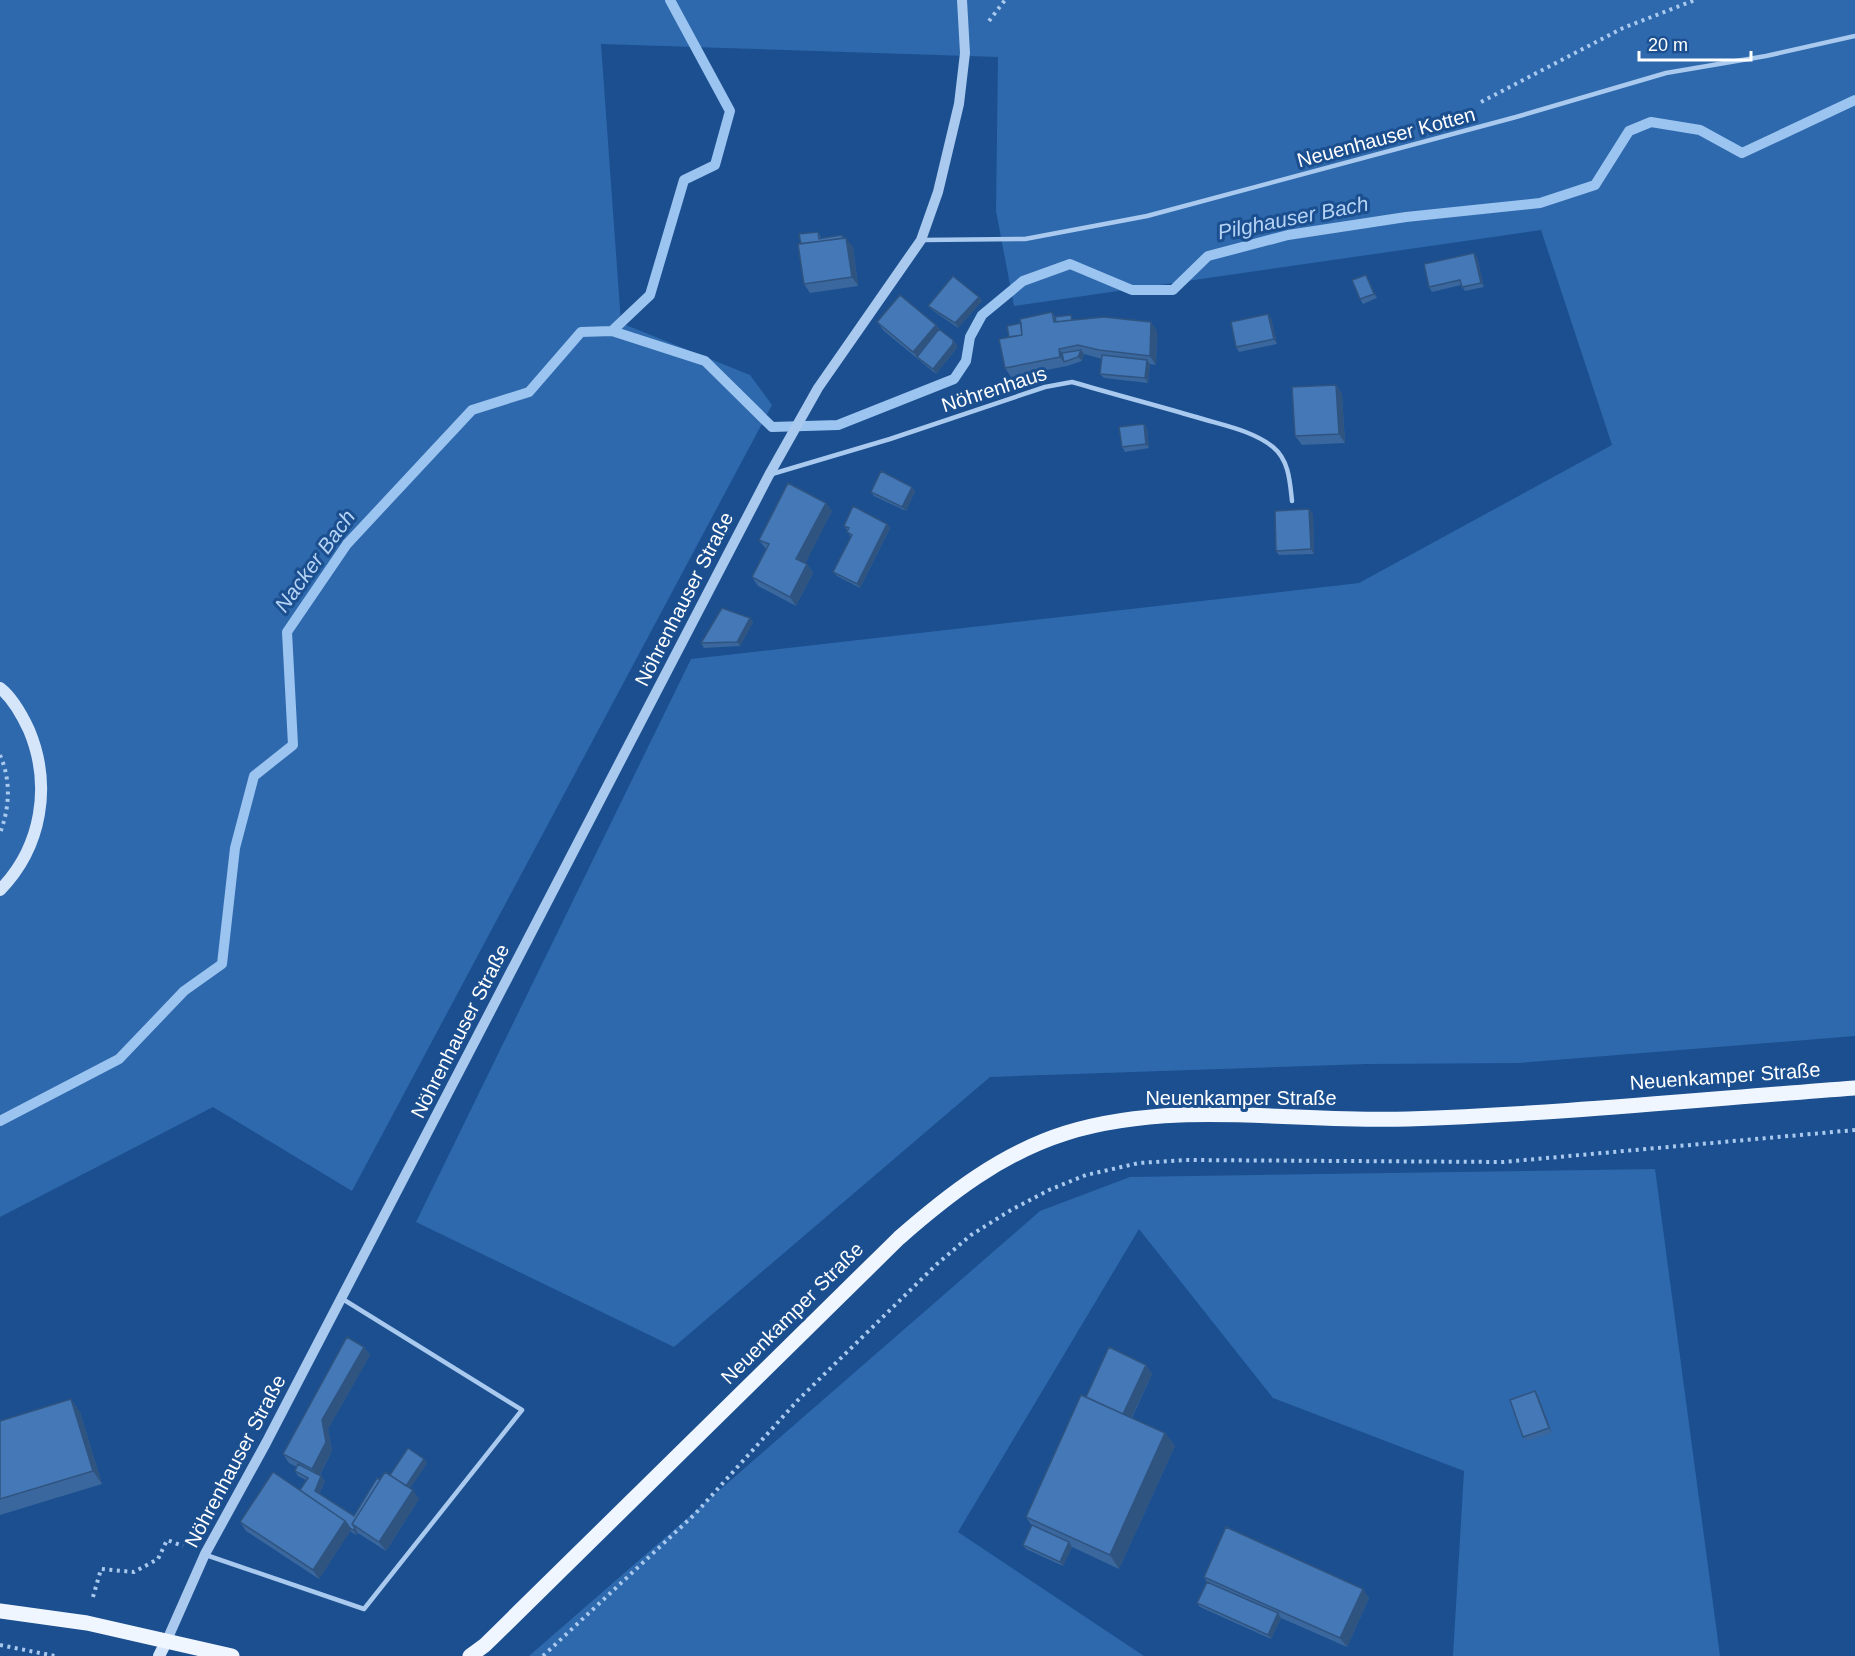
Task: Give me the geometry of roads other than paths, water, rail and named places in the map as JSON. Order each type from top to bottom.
[{"type":"main road","points":[[0,688],[16,706],[26,723],[36,748],[42,781],[42,801],[38,822],[28,848],[21,864],[0,890]]},
{"type":"main road","name":"Neuenkamper Straße","points":[[470,1656],[485,1645],[899,1238],[941,1201],[991,1167],[1044,1141],[1092,1126],[1156,1117],[1206,1115],[1406,1119],[1855,1088]]},
{"type":"main road","points":[[0,1611],[87,1623],[232,1656]]},
{"type":"main road","points":[[159,1656],[166,1640]]},
{"type":"street","points":[[921,240],[938,192],[959,104],[965,53],[962,0]]},
{"type":"street","name":"Nöhrenhauser Straße","points":[[166,1640],[205,1554],[266,1443],[769,475],[818,388],[921,240]]},
{"type":"lane","name":"Neuenhauser Kotten","points":[[921,240],[1025,239],[1147,216],[1506,120],[1666,73],[1766,56],[1855,36]]},
{"type":"lane","name":"Nöhrenhaus","points":[[769,475],[890,439],[1045,387],[1072,382],[1234,429],[1260,439],[1274,448],[1284,461],[1290,477],[1292,501]]},
{"type":"lane","points":[[205,1554],[364,1609],[522,1410],[341,1298]]},
{"type":"waterway","name":"Nacker Bach","points":[[0,1121],[119,1059],[184,991],[222,964],[235,848],[254,776],[293,745],[287,632],[347,544],[472,410],[529,392],[581,332],[612,331],[650,295],[684,180],[715,165],[730,111],[670,0]]},
{"type":"waterway","name":"Pilghauser Bach","points":[[772,427],[838,425],[954,379],[966,361],[970,337],[982,315],[1023,281],[1070,264],[1132,290],[1173,290],[1208,256],[1288,235],[1406,217],[1540,203],[1595,185],[1629,131],[1651,122],[1700,130],[1742,153],[1855,100]]},
{"type":"waterway","name":"Pilghauser Bach","points":[[612,331],[705,361],[772,427]]}]
